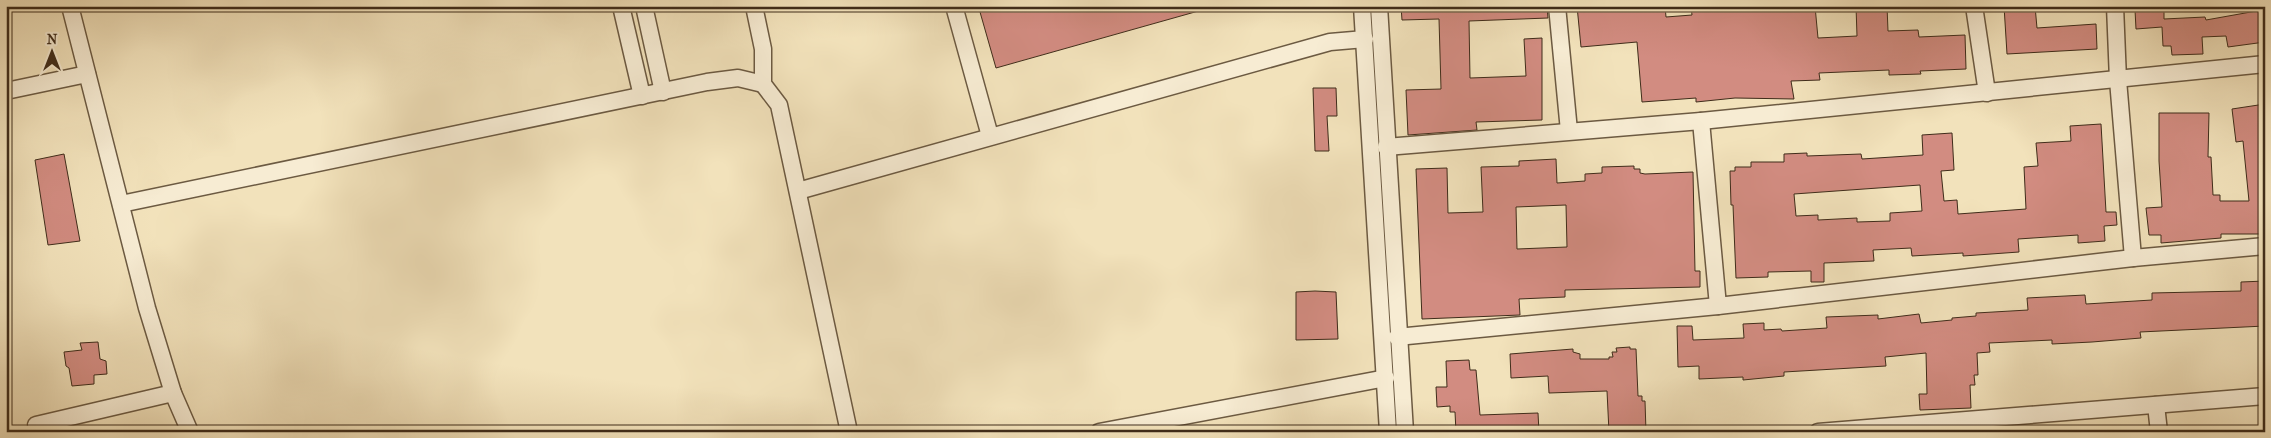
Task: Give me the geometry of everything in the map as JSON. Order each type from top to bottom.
[{"type":"street","points":[[70,6],[121,204],[136,271],[173,393],[190,432]]},
{"type":"street","points":[[621,6],[642,96]]},
{"type":"street","points":[[644,6],[663,92]]},
{"type":"street","points":[[754,6],[763,49],[763,84],[779,105],[849,432]]},
{"type":"street","points":[[954,6],[990,136]]},
{"type":"street","points":[[1362,6],[1388,432]]},
{"type":"street","points":[[1379,6],[1386,147],[1405,432]]},
{"type":"street","points":[[1557,6],[1568,131]]},
{"type":"street","points":[[1974,6],[1987,93]]},
{"type":"street","points":[[2115,6],[2118,80],[2134,258]]},
{"type":"street","points":[[798,192],[990,136],[1330,42],[1364,39]]},
{"type":"street","points":[[1386,147],[1701,121],[2265,64]]},
{"type":"street","points":[[6,91],[87,74]]},
{"type":"street","points":[[121,204],[707,82],[738,78],[763,84]]},
{"type":"street","points":[[1701,121],[1718,306]]},
{"type":"street","points":[[1398,337],[1718,306],[1896,287],[2134,258],[2265,246]]},
{"type":"street","points":[[1099,432],[1386,378]]},
{"type":"street","points":[[36,425],[173,393]]},
{"type":"street","points":[[1818,432],[2265,396]]},
{"type":"street","points":[[2156,404],[2159,432]]},
{"type":"building","points":[[999,6],[1202,6],[1202,10],[996,68],[980,12]]},
{"type":"building","points":[[1401,6],[1547,6],[1548,18],[1469,21],[1470,78],[1526,76],[1524,39],[1542,38],[1542,120],[1476,122],[1477,130],[1408,135],[1406,90],[1441,89],[1439,19],[1402,20]]},
{"type":"building","points":[[1577,6],[1665,6],[1666,17],[1692,15],[1691,6],[1815,6],[1818,38],[1857,36],[1856,6],[1887,6],[1888,31],[1918,30],[1919,37],[1965,35],[1966,69],[1920,71],[1921,74],[1889,75],[1889,70],[1819,73],[1820,80],[1791,81],[1794,99],[1735,98],[1696,102],[1696,98],[1642,102],[1637,42],[1581,47]]},
{"type":"building","points":[[2004,6],[2035,6],[2037,28],[2096,24],[2097,49],[2007,54]]},
{"type":"building","points":[[2164,9],[2164,19],[2205,17],[2206,20],[2262,10],[2265,42],[2228,47],[2226,36],[2202,37],[2203,54],[2172,55],[2171,46],[2163,46],[2162,27],[2136,29],[2135,10]]},
{"type":"building","points":[[1313,88],[1336,88],[1337,116],[1327,116],[1329,151],[1315,151]]},
{"type":"building","points":[[2265,104],[2265,234],[2221,234],[2221,238],[2161,243],[2161,235],[2149,235],[2146,208],[2162,207],[2159,161],[2159,113],[2209,113],[2208,157],[2211,157],[2213,195],[2220,195],[2220,201],[2249,201],[2243,141],[2236,142],[2232,109]]},
{"type":"building","points":[[2101,124],[2106,212],[2116,212],[2117,225],[2104,226],[2105,241],[2078,243],[2078,235],[2018,239],[2019,252],[1963,256],[1963,253],[1912,256],[1911,248],[1873,250],[1874,261],[1824,263],[1824,282],[1811,282],[1811,271],[1768,272],[1768,277],[1736,278],[1730,171],[1735,171],[1735,167],[1751,167],[1751,162],[1784,162],[1784,154],[1807,153],[1807,156],[1861,154],[1862,159],[1923,155],[1922,135],[1952,133],[1954,170],[1941,171],[1944,201],[1957,200],[1958,214],[2026,209],[2024,167],[2038,166],[2036,143],[2071,141],[2070,126]],"holes":[[[1920,185],[1922,211],[1890,213],[1890,221],[1857,222],[1857,218],[1818,220],[1818,215],[1796,216],[1794,194]]]},
{"type":"building","points":[[64,154],[80,241],[48,245],[35,160]]},
{"type":"building","points":[[1556,159],[1557,183],[1585,181],[1585,174],[1602,173],[1602,167],[1634,166],[1634,169],[1640,169],[1640,173],[1645,174],[1693,172],[1695,271],[1700,271],[1700,287],[1565,290],[1565,297],[1519,299],[1520,315],[1422,319],[1416,169],[1447,168],[1448,213],[1483,212],[1481,167],[1519,166],[1519,161]],"holes":[[[1566,205],[1567,247],[1517,249],[1516,207]]]},
{"type":"building","points":[[2265,281],[2265,326],[2140,332],[2141,338],[2092,342],[2052,344],[2052,340],[1989,343],[1990,352],[1977,353],[1978,375],[1974,375],[1975,385],[1970,385],[1971,408],[1920,410],[1919,394],[1927,394],[1926,353],[1885,357],[1886,366],[1784,372],[1784,376],[1743,380],[1743,377],[1699,379],[1699,366],[1678,367],[1677,326],[1692,326],[1693,340],[1744,338],[1743,324],[1764,323],[1764,330],[1781,329],[1782,331],[1827,328],[1826,317],[1878,315],[1878,319],[1919,314],[1921,323],[1976,316],[1976,313],[2028,310],[2027,298],[2085,295],[2086,304],[2152,300],[2152,293],[2241,291],[2241,282]]},
{"type":"building","points":[[1296,292],[1336,292],[1338,339],[1296,340]]},
{"type":"building","points":[[98,342],[100,359],[106,361],[107,374],[94,375],[94,384],[72,386],[64,352],[82,350],[80,343]]},
{"type":"building","points":[[1630,347],[1630,349],[1636,349],[1638,396],[1642,396],[1642,401],[1645,401],[1646,432],[1609,432],[1607,391],[1549,393],[1548,376],[1511,378],[1510,354],[1573,349],[1573,352],[1580,354],[1580,359],[1609,359],[1609,357],[1613,357],[1612,352],[1617,352],[1616,348]]},
{"type":"building","points":[[1469,360],[1470,370],[1476,370],[1480,415],[1538,413],[1539,432],[1456,432],[1455,412],[1450,412],[1450,406],[1437,407],[1436,387],[1447,387],[1446,361]]}]
